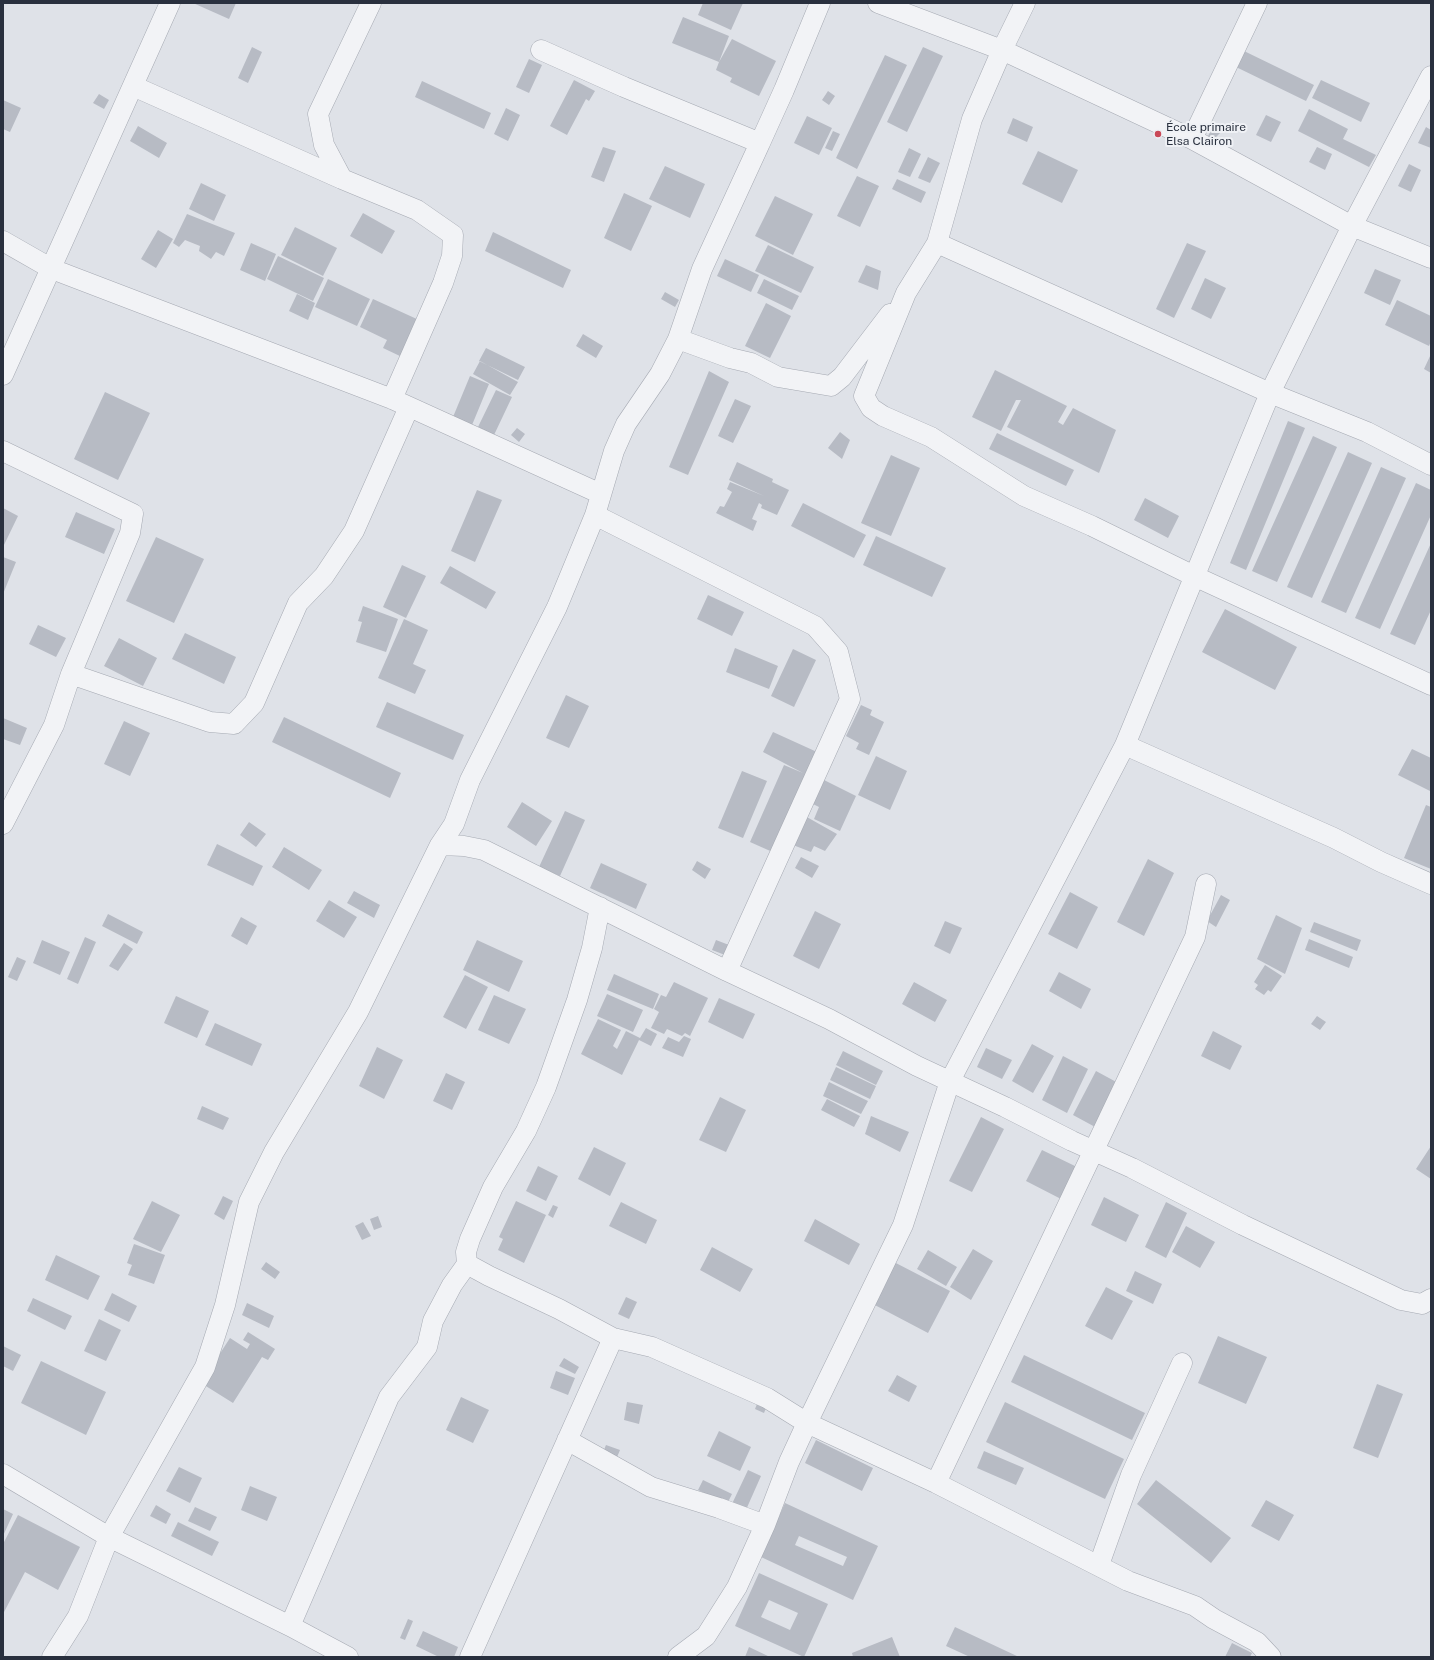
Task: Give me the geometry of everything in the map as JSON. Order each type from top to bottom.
[{"type":"street","points":[[3,375],[52,269],[170,3]]},
{"type":"street","points":[[342,179],[324,145],[318,114],[371,3]]},
{"type":"street","points":[[52,1657],[78,1616],[109,1537],[204,1367],[225,1305],[249,1202],[274,1152],[358,1012],[440,845],[454,824],[470,780],[557,607],[595,515],[614,451],[626,424],[660,374],[678,339],[702,269],[784,90],[820,3]]},
{"type":"street","points":[[878,3],[1002,50],[1192,139],[1352,226],[1431,258]]},
{"type":"street","points":[[678,339],[730,358],[751,363],[778,377],[831,386],[842,376],[906,293],[937,243],[972,119],[1002,50],[1025,3]]},
{"type":"street","points":[[1192,139],[1258,3]]},
{"type":"street","points":[[541,50],[624,87],[760,143]]},
{"type":"street","points":[[685,1655],[706,1636],[737,1587],[765,1525],[789,1462],[903,1225],[950,1082],[1125,745],[1270,393],[1352,226],[1431,76]]},
{"type":"street","points":[[71,674],[210,722],[234,724],[254,703],[298,603],[324,576],[354,531],[452,256],[453,236],[416,210],[342,179],[133,86]]},
{"type":"street","points":[[3,241],[52,269],[400,403],[601,494]]},
{"type":"street","points":[[937,243],[1270,393],[1367,432],[1431,465]]},
{"type":"street","points":[[906,293],[864,396],[870,408],[883,416],[931,438],[1024,496],[1092,526],[1194,576],[1431,685]]},
{"type":"street","points":[[3,451],[133,514],[130,533],[71,674],[54,725],[3,824]]},
{"type":"street","points":[[595,515],[815,626],[838,652],[850,699],[727,971]]},
{"type":"street","points":[[1125,745],[1334,838],[1381,862],[1431,884]]},
{"type":"street","points":[[440,845],[464,846],[484,850],[727,971],[829,1019],[917,1066],[1093,1151],[1132,1168],[1243,1225],[1401,1300],[1422,1304],[1431,1299]]},
{"type":"street","points":[[936,1483],[1195,937],[1206,884]]},
{"type":"street","points":[[290,1626],[389,1397],[427,1348],[433,1321],[452,1285],[467,1264],[466,1252],[470,1239],[493,1186],[526,1131],[546,1087],[579,992],[592,948],[600,907]]},
{"type":"street","points":[[467,1264],[488,1276],[559,1309],[612,1338],[652,1347],[768,1398],[807,1423],[936,1483],[1099,1564],[1128,1581],[1195,1606],[1214,1619],[1257,1642],[1271,1657]]},
{"type":"street","points":[[470,1657],[612,1338]]},
{"type":"street","points":[[1099,1564],[1131,1475],[1182,1363]]},
{"type":"street","points":[[567,1440],[651,1487],[719,1508],[765,1525]]},
{"type":"street","points":[[3,1474],[109,1537],[290,1626],[348,1657]]},
{"type":"building","points":[[193,3],[236,3],[229,19]]},
{"type":"building","points":[[703,3],[743,3],[731,30],[698,15]]},
{"type":"building","points":[[683,17],[729,36],[719,62],[672,43]]},
{"type":"building","points":[[732,39],[776,61],[759,96],[730,82],[732,78],[716,70]]},
{"type":"building","points":[[252,47],[262,52],[248,83],[238,78]]},
{"type":"building","points":[[923,47],[943,56],[907,132],[887,122]]},
{"type":"building","points":[[1244,51],[1314,85],[1306,101],[1236,67]]},
{"type":"building","points":[[885,55],[907,65],[857,169],[836,158]]},
{"type":"building","points":[[529,59],[542,65],[529,93],[516,87]]},
{"type":"building","points":[[574,80],[595,91],[589,101],[586,99],[567,135],[550,126]]},
{"type":"building","points":[[1321,80],[1370,103],[1361,122],[1312,98]]},
{"type":"building","points":[[422,81],[491,113],[484,129],[415,97]]},
{"type":"building","points":[[828,91],[835,96],[829,105],[822,100]]},
{"type":"building","points":[[99,94],[109,100],[104,109],[93,103]]},
{"type":"building","points":[[3,100],[21,108],[10,132],[3,129]]},
{"type":"building","points":[[506,108],[520,115],[508,141],[494,134]]},
{"type":"building","points":[[1309,109],[1348,129],[1343,139],[1376,155],[1369,167],[1298,131]]},
{"type":"building","points":[[1266,115],[1281,122],[1271,142],[1256,135]]},
{"type":"building","points":[[807,116],[832,128],[819,155],[794,143]]},
{"type":"building","points":[[1013,118],[1033,127],[1027,142],[1007,133]]},
{"type":"building","points":[[138,126],[167,143],[159,158],[130,141]]},
{"type":"building","points":[[1213,127],[1221,132],[1214,139],[1208,136]]},
{"type":"building","points":[[1426,127],[1431,130],[1431,148],[1418,143]]},
{"type":"building","points":[[833,131],[840,134],[832,151],[825,148]]},
{"type":"building","points":[[603,147],[616,151],[604,182],[591,177]]},
{"type":"building","points":[[1317,147],[1332,154],[1325,170],[1309,162]]},
{"type":"building","points":[[909,148],[921,154],[910,177],[898,172]]},
{"type":"building","points":[[1038,151],[1078,170],[1062,203],[1022,184]]},
{"type":"building","points":[[928,157],[940,163],[930,183],[918,178]]},
{"type":"building","points":[[1409,164],[1421,170],[1411,192],[1398,186]]},
{"type":"building","points":[[665,166],[705,184],[690,218],[649,199]]},
{"type":"building","points":[[857,176],[879,186],[860,227],[837,216]]},
{"type":"building","points":[[897,179],[926,192],[921,203],[892,189]]},
{"type":"building","points":[[201,183],[226,195],[214,221],[189,209]]},
{"type":"building","points":[[624,193],[652,206],[631,251],[604,238]]},
{"type":"building","points":[[775,196],[813,214],[793,255],[755,236]]},
{"type":"building","points":[[363,213],[395,231],[382,254],[350,236]]},
{"type":"building","points":[[187,214],[235,233],[224,256],[216,252],[211,259],[199,251],[200,246],[185,240],[179,247],[173,243]]},
{"type":"building","points":[[295,227],[337,248],[323,276],[281,255]]},
{"type":"building","points":[[158,230],[173,239],[156,268],[141,259]]},
{"type":"building","points":[[493,232],[571,270],[563,288],[485,251]]},
{"type":"building","points":[[251,243],[276,254],[265,281],[240,270]]},
{"type":"building","points":[[1187,243],[1206,251],[1174,318],[1156,309]]},
{"type":"building","points":[[768,245],[814,267],[801,293],[755,271]]},
{"type":"building","points":[[278,256],[324,278],[313,301],[267,279]]},
{"type":"building","points":[[725,259],[759,275],[751,292],[717,276]]},
{"type":"building","points":[[866,265],[881,271],[878,290],[858,282]]},
{"type":"building","points":[[1375,269],[1401,280],[1390,305],[1364,293]]},
{"type":"building","points":[[1205,278],[1226,288],[1211,319],[1191,309]]},
{"type":"building","points":[[328,279],[370,299],[357,326],[315,307]]},
{"type":"building","points":[[764,279],[799,296],[792,310],[757,293]]},
{"type":"building","points":[[665,292],[679,300],[675,307],[661,299]]},
{"type":"building","points":[[297,294],[315,303],[308,320],[289,311]]},
{"type":"building","points":[[373,299],[419,320],[402,357],[383,348],[387,340],[360,327]]},
{"type":"building","points":[[1397,300],[1431,316],[1431,341],[1429,346],[1385,325]]},
{"type":"building","points":[[766,303],[791,316],[770,358],[745,346]]},
{"type":"building","points":[[583,334],[603,346],[596,358],[576,346]]},
{"type":"building","points":[[486,348],[525,367],[518,380],[479,361]]},
{"type":"building","points":[[1431,354],[1431,373],[1424,369]]},
{"type":"building","points":[[480,361],[518,382],[510,395],[473,374]]},
{"type":"building","points":[[995,370],[1067,406],[1058,422],[1063,425],[1073,408],[1116,430],[1099,473],[1007,427],[1021,400],[1016,400],[1001,431],[972,417]]},
{"type":"building","points":[[709,371],[729,382],[688,475],[669,467]]},
{"type":"building","points":[[470,376],[489,384],[472,425],[453,417]]},
{"type":"building","points":[[496,390],[512,397],[494,435],[478,427]]},
{"type":"building","points":[[105,392],[150,413],[118,480],[74,459]]},
{"type":"building","points":[[735,399],[751,406],[733,443],[718,436]]},
{"type":"building","points":[[1288,421],[1305,428],[1246,570],[1230,563]]},
{"type":"building","points":[[517,428],[525,434],[519,442],[511,435]]},
{"type":"building","points":[[840,432],[850,440],[842,459],[828,448]]},
{"type":"building","points":[[997,433],[1074,470],[1066,486],[989,449]]},
{"type":"building","points":[[1313,436],[1337,447],[1277,582],[1252,571]]},
{"type":"building","points":[[1348,452],[1372,463],[1312,598],[1287,587]]},
{"type":"building","points":[[891,455],[920,468],[891,536],[861,523]]},
{"type":"building","points":[[737,462],[773,479],[772,482],[789,490],[777,515],[761,508],[762,505],[759,503],[752,519],[757,521],[753,531],[716,513],[720,506],[724,507],[732,492],[727,489],[730,482],[764,496],[729,480]]},
{"type":"building","points":[[1381,467],[1406,478],[1346,613],[1321,602]]},
{"type":"building","points":[[1416,483],[1431,490],[1431,515],[1380,629],[1355,618]]},
{"type":"building","points":[[477,490],[502,500],[475,562],[451,551]]},
{"type":"building","points":[[1145,498],[1179,516],[1168,538],[1134,520]]},
{"type":"building","points":[[803,503],[866,535],[854,558],[791,526]]},
{"type":"building","points":[[3,508],[18,516],[3,547]]},
{"type":"building","points":[[76,512],[115,529],[104,554],[65,537]]},
{"type":"building","points":[[876,536],[946,568],[932,597],[863,565]]},
{"type":"building","points":[[156,537],[204,559],[174,623],[126,601]]},
{"type":"building","points":[[1431,543],[1431,610],[1415,645],[1390,634]]},
{"type":"building","points":[[3,557],[16,562],[3,594]]},
{"type":"building","points":[[402,565],[426,576],[406,618],[383,607]]},
{"type":"building","points":[[450,566],[496,592],[486,609],[440,583]]},
{"type":"building","points":[[708,595],[744,612],[732,636],[697,619]]},
{"type":"building","points":[[363,606],[398,619],[386,652],[356,642],[362,622],[358,621]]},
{"type":"building","points":[[1225,609],[1297,647],[1275,690],[1202,652]]},
{"type":"building","points":[[404,619],[428,630],[413,664],[426,670],[415,694],[378,678]]},
{"type":"building","points":[[38,625],[66,638],[56,657],[29,644]]},
{"type":"building","points":[[185,633],[236,657],[224,684],[172,659]]},
{"type":"building","points":[[119,638],[157,658],[143,686],[104,666]]},
{"type":"building","points":[[735,648],[778,666],[769,689],[726,672]]},
{"type":"building","points":[[793,649],[816,660],[794,707],[771,696]]},
{"type":"building","points":[[566,695],[589,706],[569,748],[546,738]]},
{"type":"building","points":[[387,702],[464,735],[453,760],[376,727]]},
{"type":"building","points":[[861,705],[872,710],[870,715],[884,722],[869,755],[856,749],[859,743],[846,736]]},
{"type":"building","points":[[284,717],[401,773],[390,798],[272,742]]},
{"type":"building","points":[[3,718],[27,728],[20,745],[3,739]]},
{"type":"building","points":[[124,721],[150,733],[130,776],[104,764]]},
{"type":"building","points":[[773,732],[817,752],[777,854],[750,842],[784,765],[803,773],[763,752]]},
{"type":"building","points":[[1412,749],[1431,758],[1430,791],[1398,775]]},
{"type":"building","points":[[876,756],[907,771],[890,810],[858,795]]},
{"type":"building","points":[[742,771],[767,781],[743,838],[718,828]]},
{"type":"building","points":[[824,780],[856,796],[840,831],[814,819],[819,807],[813,804]]},
{"type":"building","points":[[522,802],[552,821],[536,846],[507,827]]},
{"type":"building","points":[[1426,805],[1431,807],[1431,869],[1404,858]]},
{"type":"building","points":[[565,811],[585,820],[560,876],[539,867]]},
{"type":"building","points":[[805,816],[837,834],[825,851],[814,846],[811,852],[793,845]]},
{"type":"building","points":[[249,822],[266,834],[256,847],[240,835]]},
{"type":"building","points":[[217,844],[263,866],[253,886],[207,865]]},
{"type":"building","points":[[284,847],[322,870],[309,890],[272,867]]},
{"type":"building","points":[[801,857],[819,866],[812,878],[795,868]]},
{"type":"building","points":[[1148,859],[1174,873],[1144,936],[1117,922]]},
{"type":"building","points":[[697,861],[711,869],[705,879],[692,870]]},
{"type":"building","points":[[601,863],[647,884],[636,909],[590,888]]},
{"type":"building","points":[[354,891],[380,905],[374,918],[347,903]]},
{"type":"building","points":[[1070,892],[1098,907],[1077,949],[1048,934]]},
{"type":"building","points":[[1221,895],[1230,900],[1216,927],[1207,921]]},
{"type":"building","points":[[329,900],[357,917],[344,938],[316,921]]},
{"type":"building","points":[[815,911],[841,924],[819,969],[793,956]]},
{"type":"building","points":[[108,914],[143,932],[137,944],[102,926]]},
{"type":"building","points":[[1276,915],[1302,928],[1285,974],[1257,959]]},
{"type":"building","points":[[241,917],[257,926],[247,945],[231,936]]},
{"type":"building","points":[[945,921],[962,928],[950,954],[934,946]]},
{"type":"building","points":[[1314,922],[1361,940],[1357,951],[1310,932]]},
{"type":"building","points":[[85,937],[96,942],[78,984],[67,979]]},
{"type":"building","points":[[1309,939],[1353,957],[1349,968],[1305,950]]},
{"type":"building","points":[[42,940],[70,952],[60,975],[33,963]]},
{"type":"building","points":[[477,940],[523,961],[509,992],[463,970]]},
{"type":"building","points":[[716,940],[729,945],[725,955],[712,950]]},
{"type":"building","points":[[124,943],[133,949],[118,971],[109,966]]},
{"type":"building","points":[[17,957],[26,961],[17,981],[8,977]]},
{"type":"building","points":[[1265,965],[1282,976],[1271,992],[1268,990],[1264,995],[1255,989],[1258,985],[1254,982]]},
{"type":"building","points":[[1059,972],[1091,989],[1081,1009],[1049,991]]},
{"type":"building","points":[[614,974],[659,994],[653,1009],[607,990]]},
{"type":"building","points":[[465,975],[488,987],[466,1029],[443,1017]]},
{"type":"building","points":[[674,982],[708,998],[690,1036],[685,1033],[682,1036],[667,1029],[664,1034],[651,1028],[659,1012],[654,1009],[661,995],[666,997]]},
{"type":"building","points":[[914,982],[947,1000],[935,1022],[902,1004]]},
{"type":"building","points":[[607,994],[643,1010],[633,1032],[597,1016]]},
{"type":"building","points":[[494,995],[526,1009],[509,1044],[478,1030]]},
{"type":"building","points":[[176,996],[209,1011],[197,1038],[164,1023]]},
{"type":"building","points":[[719,998],[755,1014],[743,1039],[708,1022]]},
{"type":"building","points":[[1317,1016],[1326,1022],[1320,1030],[1311,1024]]},
{"type":"building","points":[[598,1019],[621,1030],[613,1046],[617,1049],[626,1031],[640,1038],[646,1028],[657,1034],[651,1046],[639,1040],[622,1075],[581,1054]]},
{"type":"building","points":[[215,1023],[262,1044],[252,1066],[205,1045]]},
{"type":"building","points":[[1213,1031],[1242,1046],[1230,1070],[1201,1056]]},
{"type":"building","points":[[684,1036],[691,1039],[683,1057],[662,1048],[668,1037],[679,1042]]},
{"type":"building","points":[[1032,1044],[1054,1056],[1033,1093],[1012,1081]]},
{"type":"building","points":[[377,1047],[403,1060],[384,1099],[359,1086]]},
{"type":"building","points":[[986,1048],[1012,1060],[1002,1079],[977,1067]]},
{"type":"building","points":[[843,1051],[883,1071],[876,1085],[836,1065]]},
{"type":"building","points":[[1063,1056],[1088,1069],[1067,1113],[1042,1100]]},
{"type":"building","points":[[836,1067],[876,1086],[870,1099],[830,1080]]},
{"type":"building","points":[[1096,1071],[1120,1084],[1097,1128],[1073,1115]]},
{"type":"building","points":[[446,1073],[465,1082],[452,1110],[433,1101]]},
{"type":"building","points":[[829,1082],[868,1101],[861,1114],[823,1096]]},
{"type":"building","points":[[720,1097],[746,1110],[726,1152],[699,1140]]},
{"type":"building","points":[[827,1099],[860,1116],[854,1127],[821,1110]]},
{"type":"building","points":[[202,1106],[229,1118],[223,1130],[197,1119]]},
{"type":"building","points":[[871,1116],[909,1132],[900,1152],[865,1134]]},
{"type":"building","points":[[981,1117],[1004,1129],[972,1192],[949,1181]]},
{"type":"building","points":[[1431,1146],[1431,1179],[1416,1169]]},
{"type":"building","points":[[594,1147],[626,1163],[610,1196],[578,1179]]},
{"type":"building","points":[[1042,1150],[1077,1167],[1061,1199],[1026,1181]]},
{"type":"building","points":[[538,1166],[558,1176],[546,1201],[526,1191]]},
{"type":"building","points":[[223,1196],[233,1201],[224,1220],[214,1214]]},
{"type":"building","points":[[1104,1197],[1139,1215],[1126,1242],[1091,1225]]},
{"type":"building","points":[[152,1201],[180,1215],[161,1252],[133,1239]]},
{"type":"building","points":[[516,1201],[546,1215],[524,1263],[498,1250],[503,1239],[499,1237]]},
{"type":"building","points":[[621,1202],[657,1220],[646,1244],[609,1226]]},
{"type":"building","points":[[1166,1202],[1187,1213],[1166,1258],[1145,1247]]},
{"type":"building","points":[[553,1205],[558,1207],[553,1218],[548,1215]]},
{"type":"building","points":[[378,1216],[382,1227],[374,1230],[370,1219]]},
{"type":"building","points":[[815,1219],[860,1244],[849,1265],[804,1241]]},
{"type":"building","points":[[363,1222],[371,1236],[362,1240],[355,1226]]},
{"type":"building","points":[[1186,1226],[1215,1242],[1200,1268],[1172,1252]]},
{"type":"building","points":[[134,1244],[165,1255],[154,1284],[128,1275],[132,1265],[127,1263]]},
{"type":"building","points":[[712,1247],[753,1269],[740,1292],[700,1270]]},
{"type":"building","points":[[973,1249],[993,1261],[971,1300],[950,1287]]},
{"type":"building","points":[[928,1250],[957,1267],[946,1286],[917,1269]]},
{"type":"building","points":[[56,1255],[100,1276],[88,1300],[45,1280]]},
{"type":"building","points":[[892,1261],[950,1291],[928,1333],[871,1303]]},
{"type":"building","points":[[266,1262],[280,1272],[275,1279],[261,1269]]},
{"type":"building","points":[[1135,1271],[1162,1284],[1153,1304],[1126,1291]]},
{"type":"building","points":[[1106,1287],[1133,1301],[1112,1340],[1085,1326]]},
{"type":"building","points":[[112,1293],[137,1306],[129,1322],[104,1310]]},
{"type":"building","points":[[626,1297],[637,1302],[629,1319],[618,1314]]},
{"type":"building","points":[[33,1298],[72,1316],[65,1330],[27,1311]]},
{"type":"building","points":[[247,1303],[274,1316],[269,1328],[242,1315]]},
{"type":"building","points":[[99,1319],[121,1330],[106,1361],[84,1351]]},
{"type":"building","points":[[248,1332],[275,1349],[268,1360],[262,1357],[233,1403],[201,1383],[230,1338],[247,1349],[250,1344],[243,1340]]},
{"type":"building","points":[[1218,1336],[1267,1357],[1246,1404],[1198,1383]]},
{"type":"building","points":[[3,1346],[21,1355],[13,1371],[3,1366]]},
{"type":"building","points":[[1024,1355],[1145,1413],[1132,1440],[1011,1382]]},
{"type":"building","points":[[564,1358],[579,1367],[575,1374],[559,1366]]},
{"type":"building","points":[[41,1361],[106,1392],[86,1435],[21,1403]]},
{"type":"building","points":[[556,1371],[575,1378],[568,1395],[550,1388]]},
{"type":"building","points":[[897,1375],[917,1386],[909,1402],[888,1391]]},
{"type":"building","points":[[1377,1384],[1403,1394],[1378,1458],[1353,1448]]},
{"type":"building","points":[[461,1397],[489,1410],[473,1443],[446,1430]]},
{"type":"building","points":[[759,1399],[768,1403],[764,1413],[755,1409]]},
{"type":"building","points":[[627,1402],[643,1405],[639,1424],[624,1420]]},
{"type":"building","points":[[1005,1402],[1124,1459],[1105,1499],[986,1442]]},
{"type":"building","points":[[719,1431],[751,1447],[740,1471],[707,1456]]},
{"type":"building","points":[[816,1440],[873,1468],[862,1491],[805,1463]]},
{"type":"building","points":[[606,1445],[620,1450],[615,1462],[601,1457]]},
{"type":"building","points":[[984,1451],[1024,1468],[1016,1485],[977,1468]]},
{"type":"building","points":[[179,1467],[202,1478],[190,1503],[166,1491]]},
{"type":"building","points":[[748,1470],[761,1476],[745,1512],[731,1506]]},
{"type":"building","points":[[703,1480],[732,1494],[727,1504],[698,1490]]},
{"type":"building","points":[[1156,1480],[1231,1538],[1211,1563],[1137,1504]]},
{"type":"building","points":[[250,1486],[277,1497],[267,1521],[241,1510]]},
{"type":"building","points":[[1266,1500],[1294,1515],[1279,1541],[1251,1526]]},
{"type":"building","points":[[785,1503],[878,1546],[853,1600],[761,1557]],"holes":[[[799,1536],[847,1557],[843,1566],[795,1545]]]},
{"type":"building","points":[[156,1505],[171,1514],[166,1524],[150,1516]]},
{"type":"building","points":[[195,1507],[217,1517],[210,1531],[188,1521]]},
{"type":"building","points":[[3,1509],[13,1514],[3,1536]]},
{"type":"building","points":[[18,1515],[80,1547],[58,1590],[25,1572],[3,1614],[3,1544]]},
{"type":"building","points":[[178,1522],[219,1542],[212,1556],[171,1536]]},
{"type":"building","points":[[759,1573],[828,1604],[804,1657],[735,1626]],"holes":[[[769,1600],[798,1613],[790,1630],[761,1617]]]},
{"type":"building","points":[[408,1619],[413,1621],[405,1640],[400,1638]]},
{"type":"building","points":[[955,1627],[1019,1657],[970,1657],[946,1646]]},
{"type":"building","points":[[423,1631],[458,1647],[454,1657],[439,1657],[416,1646]]},
{"type":"building","points":[[892,1637],[900,1657],[853,1657],[852,1653]]},
{"type":"building","points":[[1232,1643],[1252,1653],[1250,1657],[1225,1657]]},
{"type":"building","points":[[749,1647],[770,1657],[745,1657]]},
{"type":"place","name":"École primaire Elsa Clairon","points":[[1158,134]]}]
